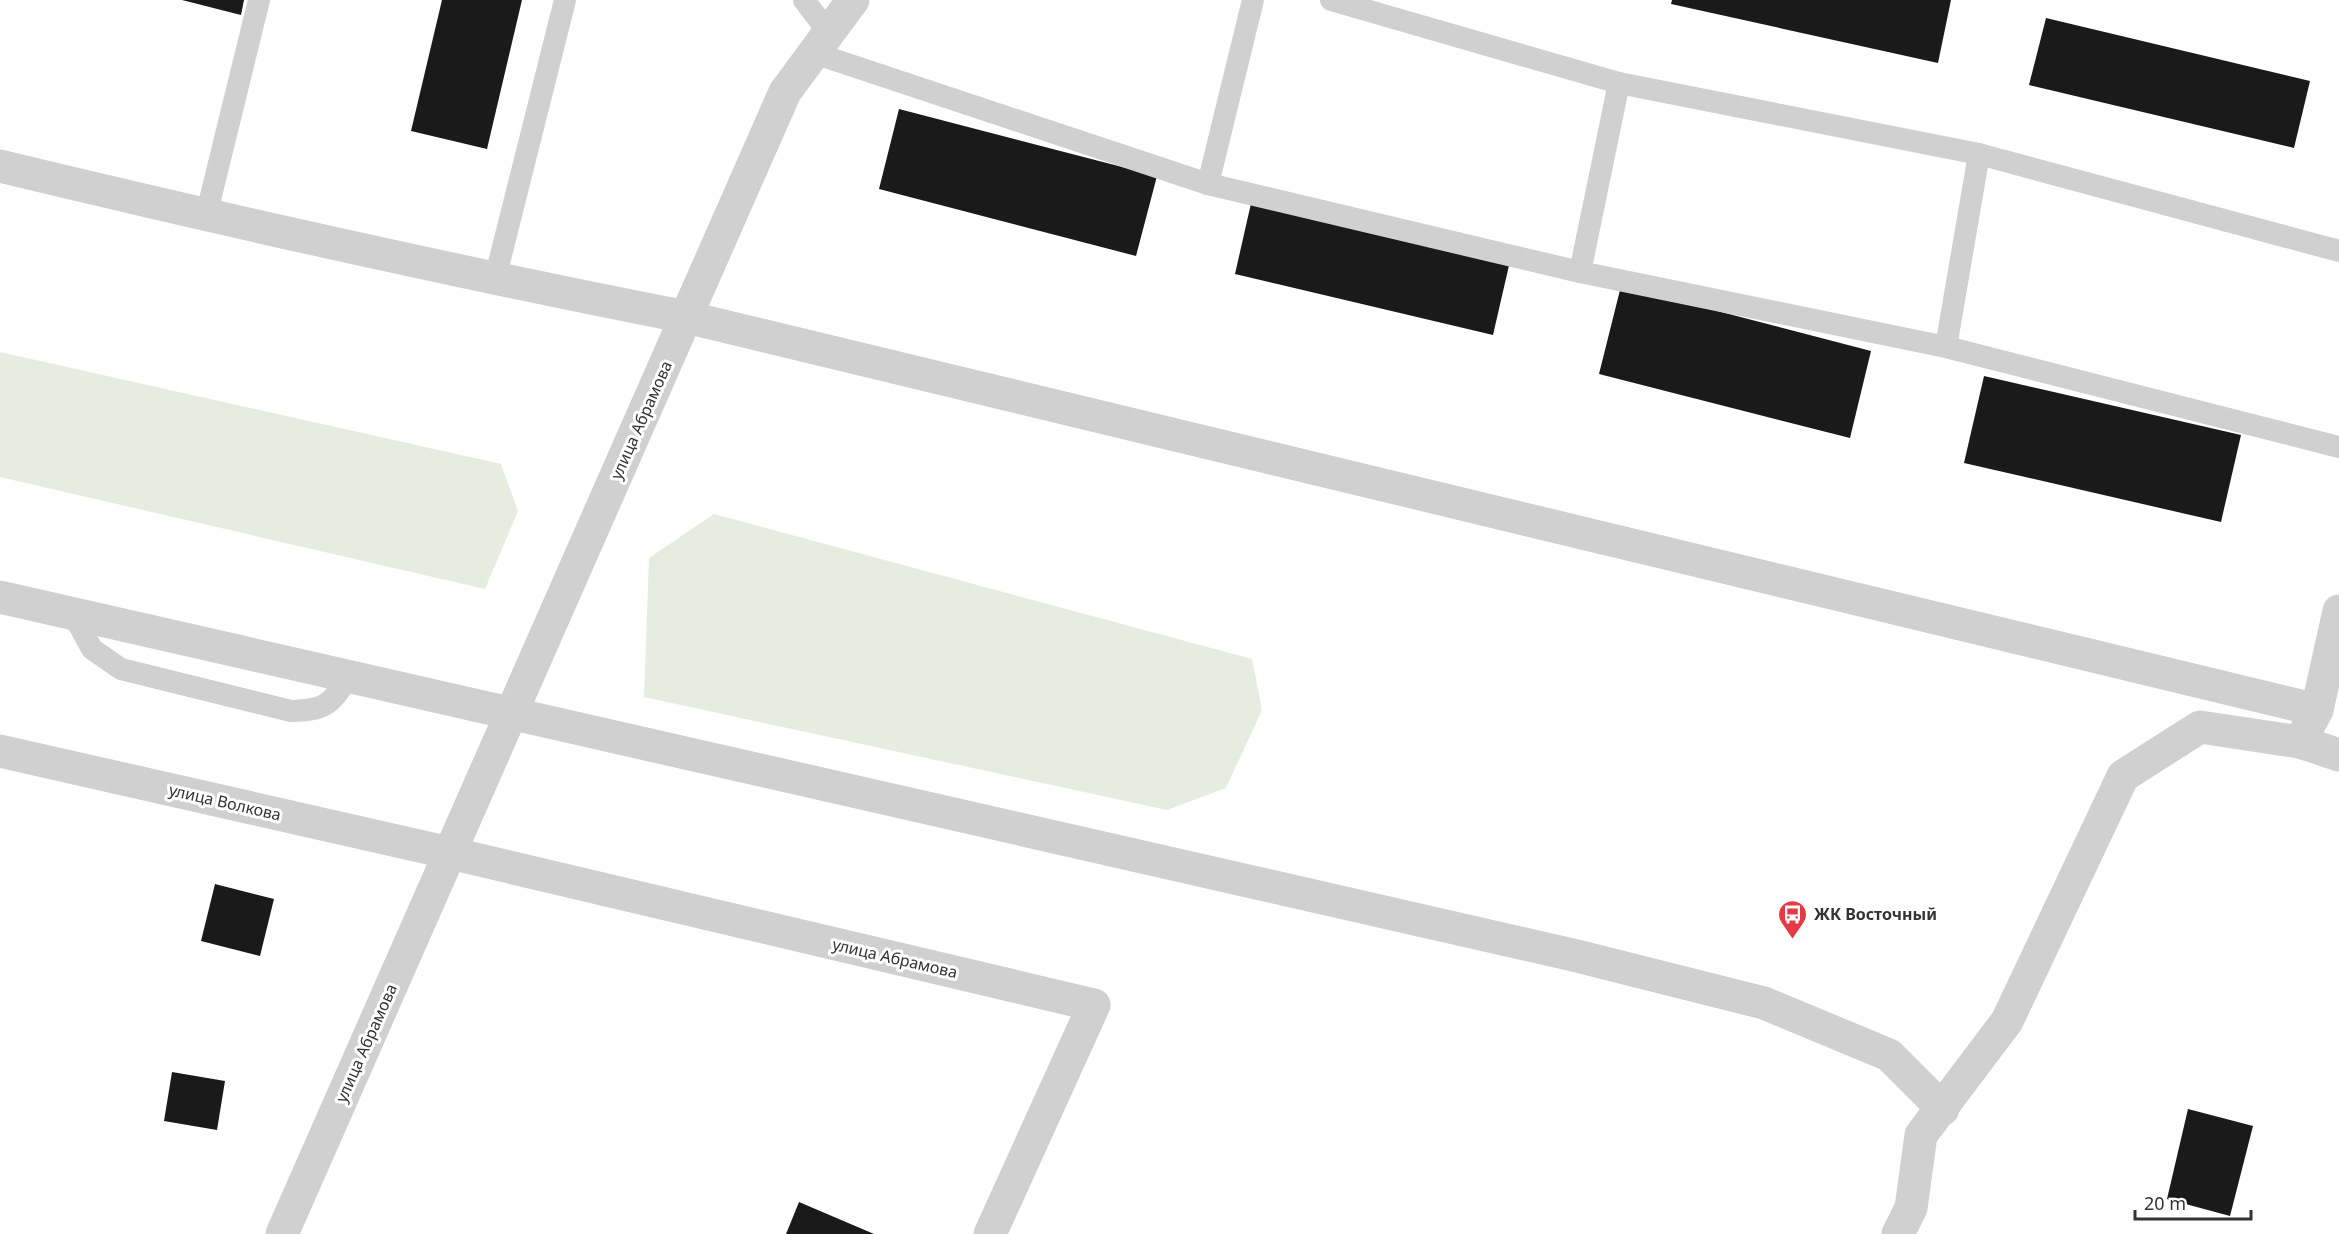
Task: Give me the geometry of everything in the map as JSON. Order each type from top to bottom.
[{"type":"street","name":"улица Абрамова","points":[[282,1234],[785,92],[853,0]]},
{"type":"street","points":[[0,166],[206,216],[495,279],[687,317],[2317,710]]},
{"type":"street","points":[[0,597],[511,716],[1550,950],[1764,1002],[1889,1054],[1943,1109]]},
{"type":"street","points":[[2300,742],[2317,710],[2339,611]]},
{"type":"street","points":[[1898,1234],[1911,1208],[1921,1135],[1943,1109],[2007,1021],[2122,776],[2200,727],[2300,742],[2339,755]]},
{"type":"street","name":"улица Волкова","points":[[0,751],[450,853]]},
{"type":"street","name":"улица Абрамова","points":[[450,853],[1094,1005],[990,1234]]},
{"type":"lane","points":[[206,216],[259,0]]},
{"type":"lane","points":[[495,279],[564,0]]},
{"type":"lane","points":[[804,0],[822,43],[1208,184],[1580,272],[1946,347],[2339,447]]},
{"type":"lane","points":[[1208,184],[1253,0]]},
{"type":"lane","points":[[1331,0],[1619,83],[1979,154],[2339,251]]},
{"type":"lane","points":[[1580,272],[1619,83]]},
{"type":"lane","points":[[1946,347],[1979,154]]},
{"type":"lane","points":[[73,614],[92,649],[121,669],[291,711],[318,710],[336,697],[347,678]]},
{"type":"shaded area","points":[[0,352],[501,464],[518,511],[485,589],[0,477]]},
{"type":"shaded area","points":[[714,514],[1252,659],[1262,710],[1226,788],[1167,810],[644,697],[649,558]]},
{"type":"building","points":[[182,0],[244,0],[241,15]]},
{"type":"building","points":[[442,0],[522,0],[487,149],[411,131]]},
{"type":"building","points":[[1672,0],[1951,0],[1938,63],[1671,4]]},
{"type":"building","points":[[2046,18],[2310,81],[2294,148],[2029,85]]},
{"type":"building","points":[[899,109],[1157,176],[1136,256],[879,189]]},
{"type":"building","points":[[1252,199],[1510,261],[1493,335],[1235,274]]},
{"type":"building","points":[[1621,286],[1871,351],[1850,438],[1599,374]]},
{"type":"building","points":[[1984,376],[2241,435],[2221,522],[1964,463]]},
{"type":"building","points":[[215,884],[274,899],[260,956],[201,941]]},
{"type":"building","points":[[172,1072],[225,1081],[217,1130],[164,1121]]},
{"type":"building","points":[[2188,1109],[2253,1126],[2230,1216],[2167,1199]]},
{"type":"building","points":[[799,1202],[874,1234],[786,1234]]},
{"type":"place","name":"ЖК Восточный","points":[[1793,940]]}]
